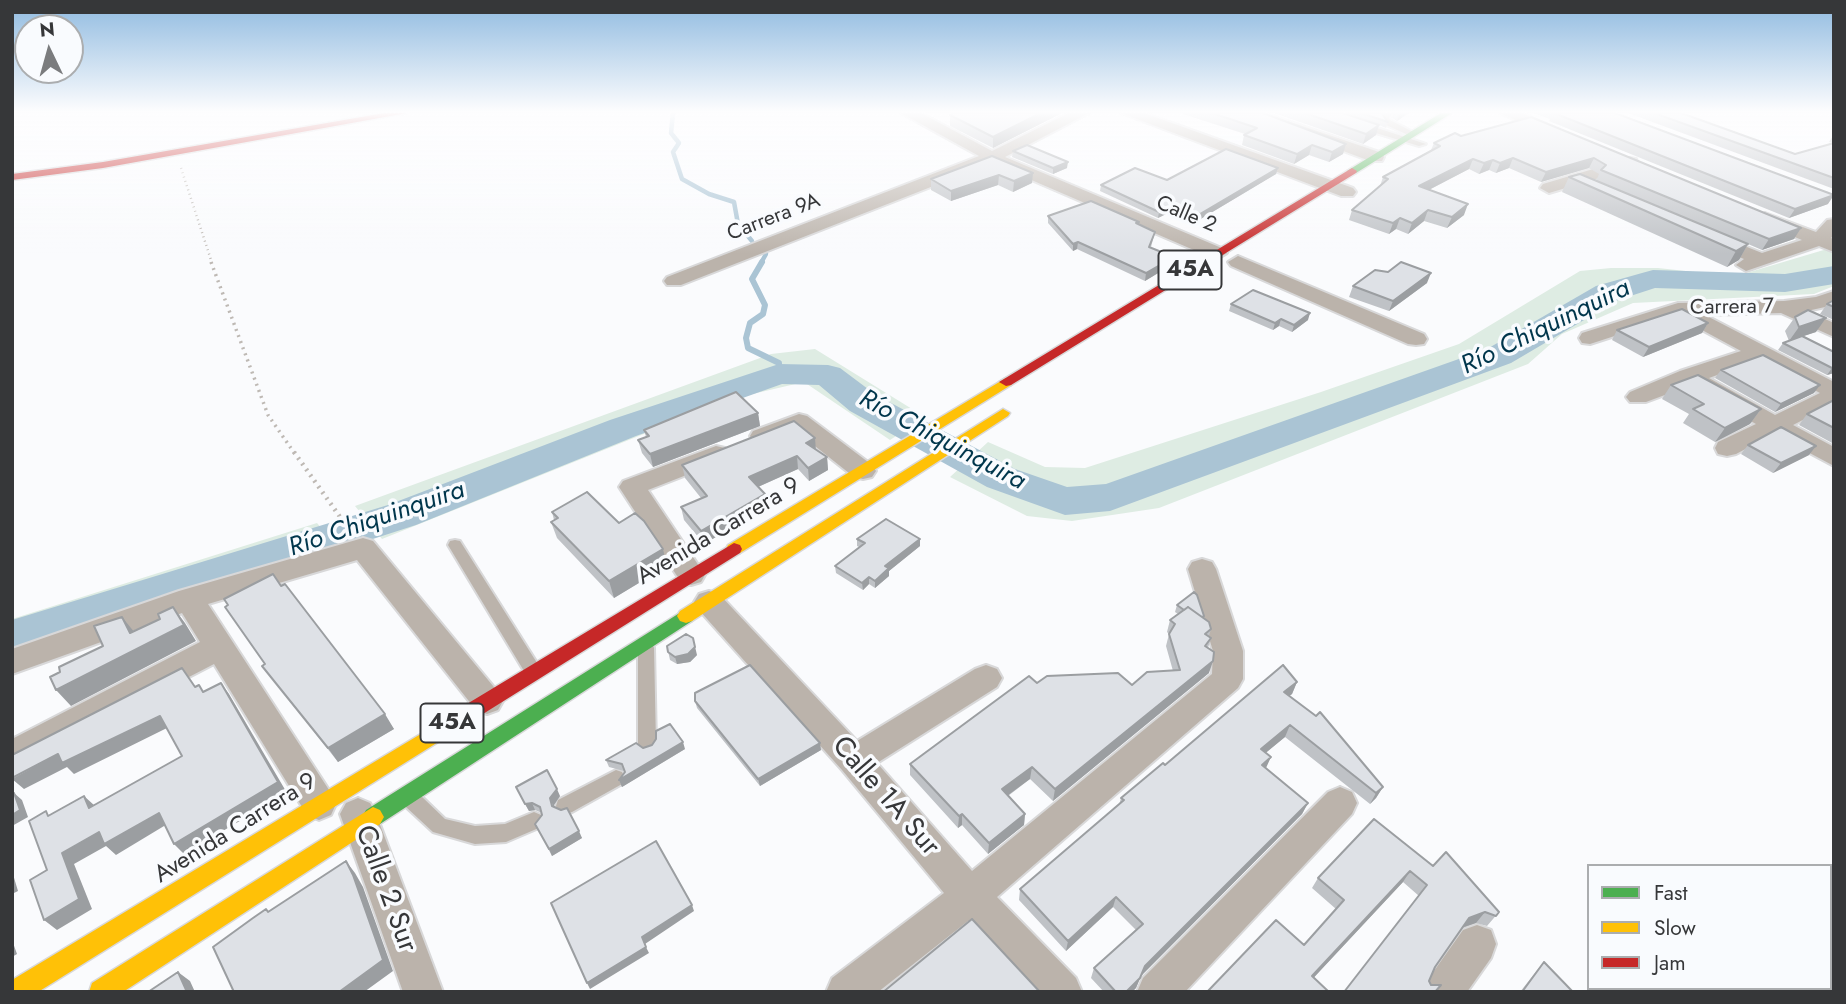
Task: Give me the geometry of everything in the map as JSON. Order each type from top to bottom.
[{"type":"main road","points":[[12,177],[128,160]]},
{"type":"main road","name":"Avenida Carrera 9","points":[[1292,227],[1371,160]]},
{"type":"main road","name":"Avenida Carrera 9","points":[[15,992],[334,795],[396,780],[646,642],[700,588],[889,453],[1217,253],[1382,160]]},
{"type":"main road","name":"45A","points":[[1232,265],[1259,248]]},
{"type":"main road","name":"Avenida Carrera 9","points":[[101,992],[362,824],[396,780],[487,701],[533,672],[700,588],[916,469],[1021,401]]},
{"type":"street","name":"Carrera 9A","points":[[674,281],[985,160]]},
{"type":"street","name":"Calle 2","points":[[999,160],[1217,253]]},
{"type":"street","points":[[1265,160],[1339,185]]},
{"type":"street","points":[[1279,160],[1339,185]]},
{"type":"street","points":[[1549,188],[1638,165],[1624,160]]},
{"type":"street","points":[[1575,181],[1600,191]]},
{"type":"street","points":[[1744,209],[1826,243]]},
{"type":"street","points":[[1826,243],[1834,224]]},
{"type":"street","points":[[1698,233],[1760,259]]},
{"type":"street","points":[[1741,266],[1826,243]]},
{"type":"street","points":[[1232,265],[1416,339]]},
{"type":"street","name":"Carrera 7","points":[[1590,338],[1678,309],[1784,307],[1821,303],[1834,297]]},
{"type":"street","points":[[1784,307],[1834,331]]},
{"type":"street","points":[[1678,309],[1834,393]]},
{"type":"street","points":[[1638,397],[1688,376],[1759,352]]},
{"type":"street","points":[[1688,376],[1834,458]]},
{"type":"street","points":[[1727,448],[1777,425],[1834,393]]},
{"type":"street","name":"Calle 1A Sur","points":[[863,471],[799,421],[632,486],[700,588],[854,760],[970,896],[1062,992]]},
{"type":"street","points":[[12,662],[188,599],[363,548],[487,701]]},
{"type":"street","points":[[846,992],[970,896],[1227,679],[1228,651],[1202,569]]},
{"type":"street","points":[[188,599],[218,647],[334,795]]},
{"type":"street","points":[[15,746],[218,647]]},
{"type":"street","points":[[854,760],[986,678]]},
{"type":"street","name":"Calle 2 Sur","points":[[334,795],[362,824],[415,988]]},
{"type":"street","points":[[1157,992],[1340,803]]},
{"type":"street","points":[[1443,992],[1477,944]]},
{"type":"lane","points":[[455,545],[533,672]]},
{"type":"lane","points":[[646,642],[647,745]]},
{"type":"lane","points":[[565,806],[616,778]]},
{"type":"lane","points":[[396,780],[440,825],[475,835],[506,833],[534,821]]},
{"type":"path","points":[[177,160],[215,274],[268,415],[333,510],[357,540]]},
{"type":"shaded area","points":[[1827,249],[1834,252],[1834,286],[1814,294],[1633,303],[1562,334],[1528,364],[1159,508],[1072,521],[1027,516],[950,477],[988,442],[1045,467],[1085,468],[1321,392],[1459,344],[1580,271],[1658,268],[1713,274],[1743,274]]},
{"type":"shaded area","points":[[815,349],[925,417],[890,440],[804,382],[731,399],[382,539],[355,506],[771,354]]},
{"type":"shaded area","points":[[317,523],[337,546],[12,650],[12,619]]},
{"type":"building","points":[[982,160],[1001,160],[1033,173],[1014,181],[999,175],[951,191],[931,179]]},
{"type":"building","points":[[1034,160],[1068,162],[1053,168]]},
{"type":"building","points":[[1205,160],[1256,160],[1278,168],[1200,214],[1175,204],[1159,212],[1101,185],[1135,168],[1167,180]]},
{"type":"building","points":[[1415,160],[1471,160],[1419,186],[1468,204],[1452,217],[1428,210],[1412,223],[1400,218],[1393,223],[1352,210],[1388,179],[1383,177]]},
{"type":"building","points":[[1475,160],[1508,160],[1500,163],[1493,160],[1484,163]]},
{"type":"building","points":[[1517,160],[1588,160],[1546,172]]},
{"type":"building","points":[[1597,160],[1635,160],[1801,228],[1769,239],[1601,170],[1606,165]]},
{"type":"building","points":[[1672,160],[1740,160],[1834,195],[1795,209]]},
{"type":"building","points":[[1784,160],[1834,160],[1834,178]]},
{"type":"building","points":[[1580,174],[1748,244],[1736,251],[1569,177]]},
{"type":"building","points":[[1091,201],[1155,232],[1149,247],[1174,257],[1146,273],[1078,242],[1073,244],[1048,216]]},
{"type":"building","points":[[1401,262],[1431,273],[1393,301],[1353,286],[1375,270],[1388,272]]},
{"type":"building","points":[[1253,290],[1310,313],[1294,325],[1281,319],[1275,323],[1231,304]]},
{"type":"building","points":[[1682,309],[1708,323],[1649,347],[1617,330]]},
{"type":"building","points":[[1808,310],[1826,318],[1799,327],[1795,317]]},
{"type":"building","points":[[1802,336],[1834,352],[1834,368],[1783,343]]},
{"type":"building","points":[[1763,355],[1820,385],[1781,404],[1721,370]]},
{"type":"building","points":[[1698,375],[1761,409],[1725,428],[1693,409],[1704,404],[1671,385]]},
{"type":"building","points":[[736,392],[758,413],[650,454],[638,440],[649,436],[644,430]]},
{"type":"building","points":[[1834,400],[1834,428],[1807,414]]},
{"type":"building","points":[[794,421],[815,438],[806,443],[827,457],[808,468],[797,456],[749,477],[765,494],[701,531],[681,507],[707,496],[682,465]]},
{"type":"building","points":[[1781,427],[1816,446],[1781,463],[1748,445]]},
{"type":"building","points":[[587,492],[619,523],[635,513],[644,521],[663,549],[609,581],[551,522],[558,518],[552,512]]},
{"type":"building","points":[[886,519],[920,539],[885,566],[889,568],[875,581],[869,577],[862,583],[835,566],[865,543],[857,539]]},
{"type":"building","points":[[273,574],[281,586],[285,584],[385,714],[328,748],[262,666],[265,664],[225,607],[228,605],[224,599]]},
{"type":"building","points":[[1194,592],[1204,616],[1202,617],[1188,607],[1184,610],[1177,605]]},
{"type":"building","points":[[173,607],[184,625],[56,690],[50,677],[60,672],[59,667],[103,646],[94,626],[122,617],[130,633],[160,619],[158,614]]},
{"type":"building","points":[[1188,607],[1209,622],[1211,629],[1205,634],[1211,638],[1205,646],[1214,652],[1213,661],[1055,789],[1032,767],[1002,789],[1025,814],[989,843],[962,814],[959,816],[910,764],[1029,676],[1037,683],[1047,676],[1118,673],[1132,685],[1147,672],[1180,670],[1169,634],[1175,624],[1170,620]]},
{"type":"building","points":[[686,634],[693,638],[695,647],[688,654],[675,657],[668,652],[667,646]]},
{"type":"building","points":[[750,665],[820,743],[758,779],[695,701],[695,693]]},
{"type":"building","points":[[1283,665],[1297,682],[1284,692],[1316,716],[1320,712],[1383,787],[1376,793],[1290,725],[1261,749],[1271,757],[1262,765],[1308,803],[1145,966],[1140,978],[1126,992],[1116,992],[1094,968],[1143,924],[1116,897],[1068,941],[1020,889],[1124,800],[1121,798],[1163,763],[1165,765]]},
{"type":"building","points":[[182,668],[195,687],[199,685],[203,692],[221,683],[278,782],[174,844],[159,813],[104,844],[99,832],[62,853],[79,899],[44,920],[30,880],[47,870],[29,821],[46,811],[48,816],[84,796],[89,808],[182,756],[160,716],[62,763],[58,754],[12,778],[12,755]]},
{"type":"building","points":[[670,724],[683,742],[619,780],[625,772],[622,764],[606,760],[636,743],[643,748],[652,745],[656,739],[656,731]]},
{"type":"building","points":[[547,770],[557,789],[550,798],[552,806],[561,810],[567,808],[579,831],[549,849],[535,824],[542,815],[540,807],[532,803],[525,804],[516,787]]},
{"type":"building","points":[[14,793],[20,810],[12,815],[12,794]]},
{"type":"building","points":[[1374,819],[1433,866],[1446,852],[1499,912],[1496,916],[1485,912],[1469,918],[1435,967],[1429,981],[1431,985],[1441,985],[1435,992],[1344,992],[1427,885],[1410,871],[1312,976],[1329,992],[1207,992],[1276,920],[1304,945],[1344,900],[1318,878]]},
{"type":"building","points":[[656,841],[692,905],[642,937],[646,947],[587,983],[551,903]]},
{"type":"building","points":[[346,861],[383,960],[339,992],[234,992],[213,947],[266,909],[268,912]]},
{"type":"building","points":[[972,919],[1040,992],[883,992]]},
{"type":"building","points":[[1544,962],[1573,992],[1522,992]]},
{"type":"building","points":[[178,972],[187,992],[148,992]]},
{"type":"waterway","points":[[676,160],[682,179],[709,194],[734,202],[738,224],[752,241]]},
{"type":"waterway","points":[[761,263],[766,254]]},
{"type":"waterway","points":[[762,262],[752,279],[765,305],[763,314],[750,323],[746,338],[748,348],[779,363],[779,374]]},
{"type":"waterway","name":"Río Chiquinquira","points":[[12,638],[402,515],[623,428],[779,374],[828,375],[863,403],[1001,478],[1065,501],[1110,497],[1499,356],[1607,293],[1653,279],[1785,283],[1834,275]]},
{"type":"traffic: fast","points":[[1352,171],[1370,160]]},
{"type":"traffic: fast","points":[[373,817],[686,616]]},
{"type":"traffic: slow","points":[[734,549],[1006,382]]},
{"type":"traffic: slow","points":[[686,616],[1003,413]]},
{"type":"traffic: slow","points":[[15,992],[444,728]]},
{"type":"traffic: slow","points":[[101,992],[373,817]]},
{"type":"traffic: jam","points":[[12,177],[133,160]]},
{"type":"traffic: jam","points":[[1006,382],[1352,171]]},
{"type":"traffic: jam","points":[[444,728],[734,549]]}]
